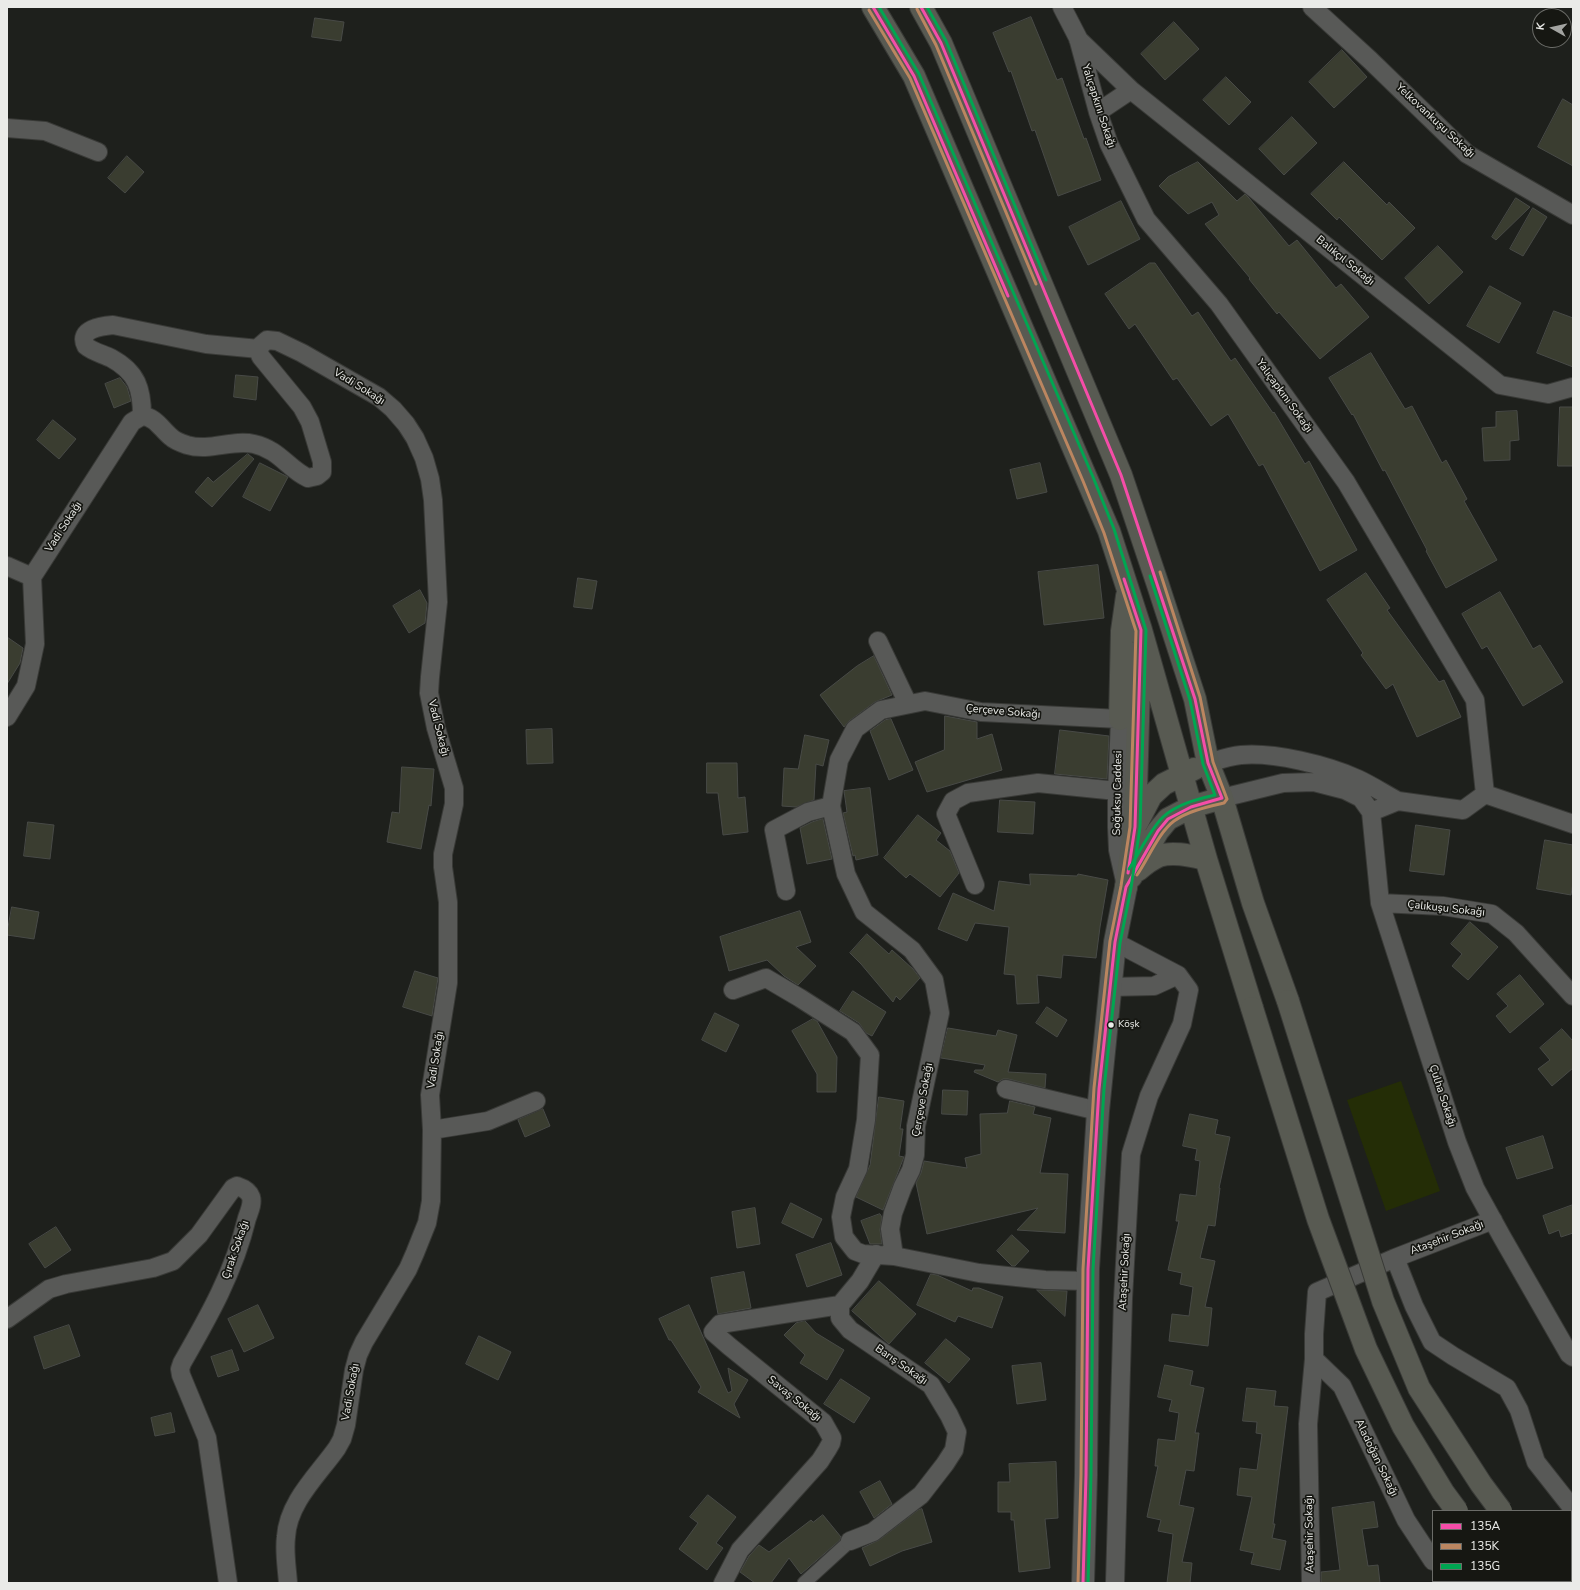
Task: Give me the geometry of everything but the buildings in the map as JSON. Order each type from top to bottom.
[{"type":"highway","points":[[873,7],[914,76],[1109,531],[1141,630],[1206,859],[1318,1219],[1366,1349],[1403,1426],[1443,1492],[1456,1510]]},
{"type":"highway","points":[[921,7],[941,43],[1121,474],[1195,699],[1208,763],[1222,798],[1253,903],[1288,1001],[1383,1301],[1419,1388],[1480,1484],[1500,1510]]},
{"type":"highway","points":[[1120,719],[1122,632],[1128,590]]},
{"type":"highway","points":[[1130,880],[1135,826],[1141,630]]},
{"type":"highway","points":[[1135,826],[1151,796],[1164,784],[1182,774],[1208,763]]},
{"type":"highway","points":[[1130,880],[1158,831],[1168,819],[1191,807],[1222,798]]},
{"type":"highway","points":[[1130,880],[1159,856],[1187,855],[1206,859]]},
{"type":"main road","name":"Soğuksu Caddesi","points":[[1083,1583],[1086,1475],[1088,1281],[1098,1111],[1115,942],[1130,880]]},
{"type":"street","name":"Yalıçapkını Sokağı","points":[[1062,7],[1078,38],[1098,112],[1109,144],[1146,219],[1219,304],[1346,482],[1450,655],[1475,700],[1485,794]]},
{"type":"street","name":"Yelkovankuşu Sokağı","points":[[1312,7],[1370,60],[1467,154],[1573,216]]},
{"type":"street","name":"Balıkçıl Sokağı","points":[[1078,38],[1132,90],[1500,385],[1548,394],[1573,387]]},
{"type":"street","points":[[1098,112],[1132,90]]},
{"type":"street","points":[[7,128],[45,131],[98,152]]},
{"type":"street","points":[[113,325],[194,342],[259,349],[261,357],[302,407],[310,422],[322,462],[322,472],[317,476],[308,478],[271,450],[252,444],[241,443],[208,448],[187,445],[171,437],[154,419],[149,416],[142,416],[139,385],[133,376],[119,363],[86,346],[84,342],[85,335],[90,330],[102,326],[113,325]]},
{"type":"street","name":"Vadi Sokağı","points":[[259,349],[267,340],[277,341],[302,353],[379,397],[393,409],[415,438],[424,458],[430,479],[433,500],[438,602],[429,693],[436,728],[454,788],[454,804],[445,843],[443,861],[448,902],[448,983],[430,1095],[432,1130],[431,1201],[427,1223],[408,1269],[364,1342],[358,1355],[354,1370],[346,1425],[342,1439],[298,1501],[292,1512],[286,1537],[288,1583]]},
{"type":"street","name":"Vadi Sokağı","points":[[32,577],[132,422],[142,416]]},
{"type":"street","points":[[7,566],[32,577],[35,644],[26,686],[7,717]]},
{"type":"street","points":[[878,641],[908,704]]},
{"type":"street","name":"Çerçeve Sokağı","points":[[894,1256],[890,1229],[893,1213],[903,1186],[912,1170],[916,1126],[940,1013],[934,980],[912,950],[864,912],[846,874],[831,806],[839,760],[855,729],[880,710],[924,701],[981,712],[1120,719]]},
{"type":"street","name":"Soğuksu Caddesi","points":[[1120,719],[1117,791],[1118,850],[1130,880]]},
{"type":"street","points":[[1208,763],[1241,755],[1269,756],[1301,761],[1358,778],[1398,801],[1463,810],[1485,794],[1573,824]]},
{"type":"street","points":[[1222,798],[1283,783],[1314,782],[1345,790],[1361,798],[1371,812],[1398,801]]},
{"type":"street","points":[[975,885],[946,814],[953,801],[968,793],[1038,783],[1117,791]]},
{"type":"street","points":[[786,891],[774,830],[808,812],[831,806]]},
{"type":"street","name":"Çulha Sokağı","points":[[1371,812],[1380,903],[1457,1142],[1475,1188],[1568,1354],[1573,1357]]},
{"type":"street","name":"Çalıkuşu Sokağı","points":[[1380,903],[1443,906],[1492,914],[1516,933],[1573,996]]},
{"type":"street","points":[[1115,942],[1178,974]]},
{"type":"street","points":[[1110,987],[1154,986],[1178,974]]},
{"type":"street","name":"Ataşehir Sokağı","points":[[1115,1583],[1123,1299],[1131,1154],[1149,1096],[1182,1024],[1189,990],[1178,974]]},
{"type":"street","points":[[732,990],[766,978],[853,1032],[870,1055],[866,1120],[858,1169],[845,1197],[841,1217],[844,1237],[855,1251],[863,1254],[894,1256],[979,1273],[1045,1280],[1088,1281]]},
{"type":"street","points":[[1006,1089],[1098,1111]]},
{"type":"street","points":[[432,1130],[488,1121],[536,1101]]},
{"type":"street","name":"Çırak Sokağı","points":[[7,1319],[49,1289],[81,1280],[153,1268],[173,1261],[199,1234],[233,1188],[238,1186],[247,1191],[252,1201],[244,1233],[233,1263],[220,1295],[180,1369],[181,1375],[207,1438],[228,1583]]},
{"type":"street","name":"Ataşehir Sokağı","points":[[1311,1583],[1308,1424],[1314,1359],[1317,1292],[1395,1258],[1493,1220]]},
{"type":"street","points":[[840,1305],[860,1281],[876,1254]]},
{"type":"street","points":[[1395,1258],[1414,1306],[1432,1342],[1507,1388],[1519,1410],[1536,1462],[1573,1509]]},
{"type":"street","name":"Barış Sokağı","points":[[840,1305],[840,1318],[850,1330],[931,1385],[949,1415],[957,1432],[954,1450],[945,1464],[920,1495],[873,1532],[850,1541]]},
{"type":"street","name":"Savaş Sokağı","points":[[723,1583],[740,1550],[820,1461],[831,1443],[832,1438],[823,1422],[713,1332],[720,1324],[840,1305]]},
{"type":"street","name":"Aladoğan Sokağı","points":[[1314,1359],[1342,1386],[1406,1520],[1432,1559]]},
{"type":"street","points":[[804,1583],[850,1541]]},
{"type":"green space","points":[[1401,1081],[1440,1191],[1386,1211],[1347,1100]]},
{"type":"transit line","name":"135A","points":[[873,7],[914,76],[1008,296]]},
{"type":"transit line","name":"135G","points":[[879,7],[919,74],[1093,477],[1114,529],[1146,630],[1140,827],[1131,888],[1120,943],[1104,1089],[1093,1269],[1091,1475],[1088,1583]]},
{"type":"transit line","name":"135A","points":[[921,7],[941,43],[1121,475],[1195,699],[1208,763],[1222,798],[1191,807],[1168,819],[1158,831],[1126,887],[1115,942],[1099,1089],[1088,1269],[1086,1475],[1083,1583]]},
{"type":"transit line","name":"135G","points":[[927,7],[946,41],[1046,280]]},
{"type":"transit line","name":"135K","points":[[917,9],[936,45],[1036,284]]},
{"type":"transit line","name":"135K","points":[[869,10],[910,78],[1083,481],[1104,533],[1136,631],[1130,827],[1121,886],[1110,941],[1094,1088],[1083,1269],[1081,1475],[1078,1583]]},
{"type":"transit line","name":"135K","points":[[1137,875],[1163,832],[1174,821],[1191,812],[1224,803],[1227,799],[1213,762],[1200,697],[1160,572]]},
{"type":"transit line","name":"135G","points":[[1129,869],[1149,835],[1163,817],[1181,805],[1215,795],[1203,764],[1190,700],[1150,576]]},
{"type":"transit line","name":"135A","points":[[1124,579],[1141,630],[1135,827],[1128,873]]},
{"type":"place","name":"Köşk","points":[[1111,1025]]}]
